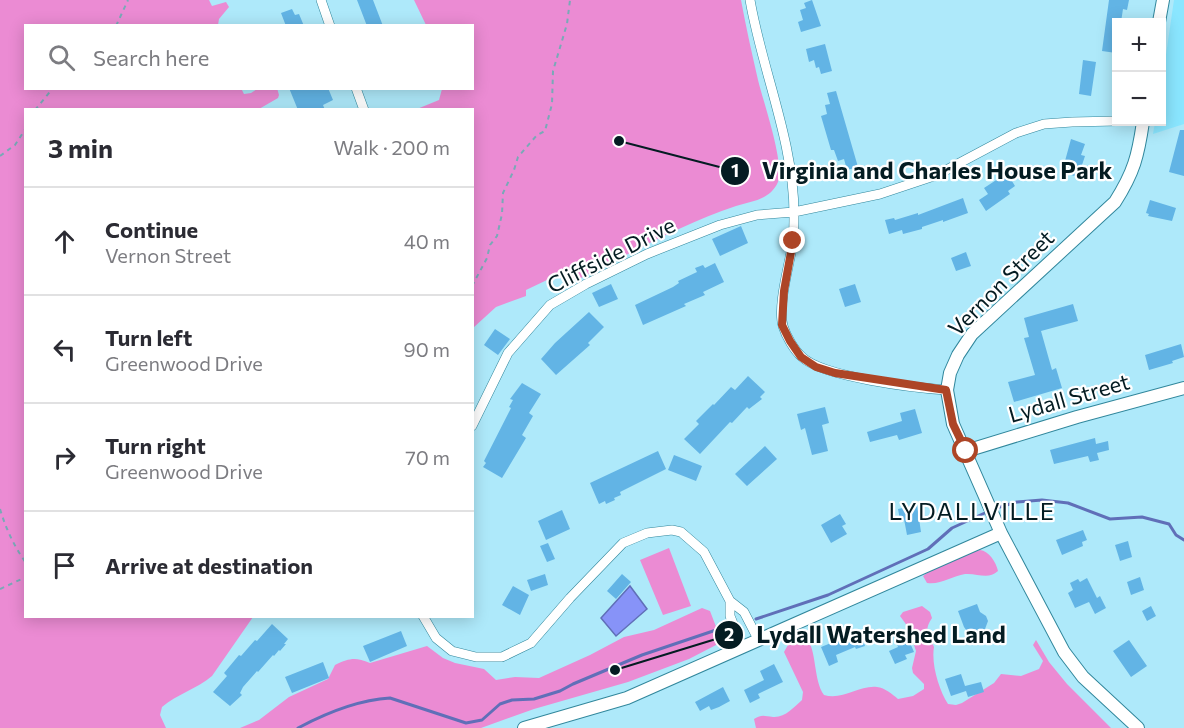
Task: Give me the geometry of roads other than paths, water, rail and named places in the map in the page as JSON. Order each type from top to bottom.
[{"type":"street","points":[[321,0],[329,24]]},
{"type":"street","points":[[750,0],[787,158],[794,212],[793,241],[784,291],[782,325],[790,341],[801,357],[816,367],[835,373],[946,390]]},
{"type":"street","points":[[1160,18],[1163,0]]},
{"type":"street","points":[[357,90],[363,108]]},
{"type":"street","name":"Cliffside Drive","points":[[474,422],[508,353],[550,305],[586,284],[647,254],[720,225],[758,215],[794,212],[880,194],[936,176],[1016,133],[1044,124],[1112,122]]},
{"type":"street","name":"Vernon Street","points":[[1138,728],[1083,677],[1064,652],[1001,533],[953,424],[946,390],[958,355],[972,334],[1115,202],[1127,183],[1137,159],[1142,126]]},
{"type":"street","name":"Lydall Street","points":[[966,451],[1077,417],[1184,388]]},
{"type":"street","points":[[424,618],[436,638],[452,651],[476,657],[502,657],[531,643],[623,543],[647,533],[672,530],[681,532],[704,552],[730,601],[744,612],[758,639]]},
{"type":"street","points":[[524,728],[627,698],[1001,533]]},
{"type":"street","points":[[730,601],[730,616],[742,646]]},
{"type":"water","points":[[630,586],[647,609],[616,636],[601,618]]},
{"type":"waterway","points":[[993,509],[1017,502],[1042,500],[1068,503],[1110,519],[1142,517],[1169,524],[1176,535],[1184,540]]},
{"type":"waterway","points":[[756,619],[828,595],[928,549],[952,528],[987,512]]},
{"type":"waterway","points":[[298,728],[342,708],[366,701],[390,698],[466,723],[482,720],[500,704],[512,700],[534,699],[560,691],[642,655],[725,627]]},
{"type":"place","name":"Virginia and Charles House Park","points":[[619,141]]},
{"type":"place","name":"Lydall Watershed Land","points":[[615,670]]},
{"type":"district","name":"LYDALLVILLE","points":[[972,512]]}]
